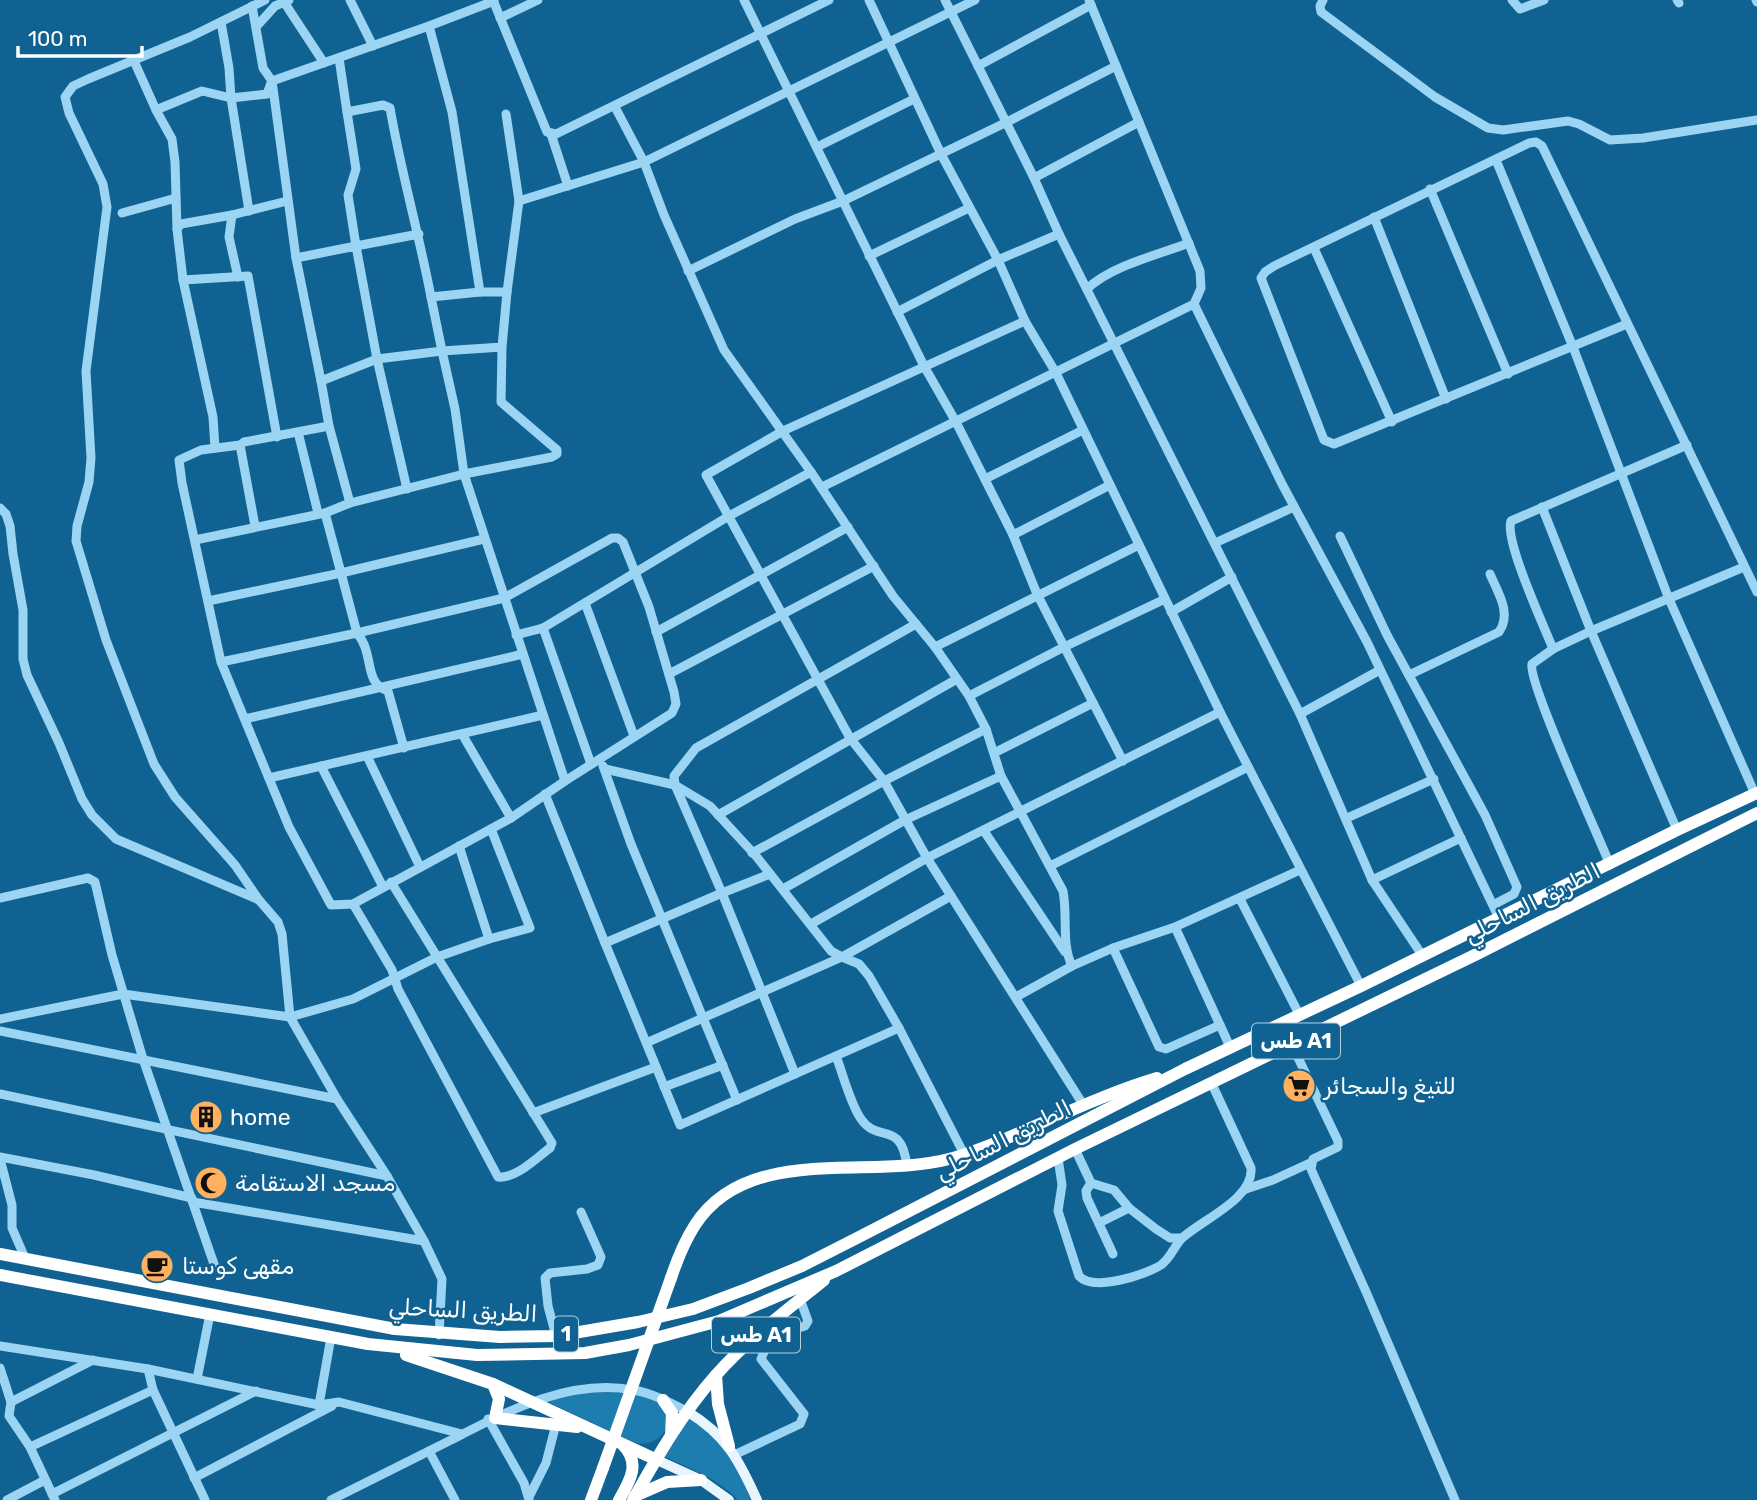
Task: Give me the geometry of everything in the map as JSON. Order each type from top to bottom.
[{"type":"highway","name":"الطريق الساحلي","points":[[0,1254],[439,1335],[556,1335],[682,1312],[749,1288],[859,1237],[1185,1069],[1300,1016],[1756,793]]},
{"type":"highway","name":"الطريق الساحلي","points":[[0,1276],[368,1344],[477,1355],[585,1353],[629,1345],[719,1321],[836,1271],[1075,1149],[1477,954],[1757,813]]},
{"type":"highway","points":[[591,1500],[681,1249],[696,1223],[716,1202],[761,1177],[808,1168],[907,1166],[949,1159],[1142,1083],[1185,1069]]},
{"type":"highway","name":"الطريق الساحلي","points":[[634,1498],[670,1438],[716,1375],[746,1345],[836,1271]]},
{"type":"highway","points":[[368,1344],[493,1384],[657,1460]]},
{"type":"highway","points":[[716,1375],[718,1404],[732,1451]]},
{"type":"highway","points":[[493,1384],[499,1399],[491,1419],[588,1429]]},
{"type":"highway","points":[[663,1400],[670,1408],[673,1419],[670,1438]]},
{"type":"highway","points":[[620,1500],[634,1465],[629,1450],[623,1444]]},
{"type":"highway","points":[[634,1498],[667,1482],[701,1480]]},
{"type":"main road","points":[[688,1412],[718,1433],[732,1451],[757,1500]]},
{"type":"main road","points":[[657,1460],[701,1480],[724,1498]]},
{"type":"street","points":[[265,0],[134,61],[73,86],[65,97],[69,113],[103,184],[107,207],[86,371],[92,458],[76,541],[106,640],[154,764],[175,797],[235,865],[278,922],[282,934],[290,1017],[337,1099],[387,1176],[442,1279],[439,1335]]},
{"type":"street","points":[[350,0],[373,46]]},
{"type":"street","points":[[156,110],[202,91],[231,98],[267,94],[272,81],[429,26],[493,0],[547,132],[551,134],[568,186]]},
{"type":"street","points":[[500,18],[538,0]]},
{"type":"street","points":[[744,0],[924,366],[956,422],[1013,535],[1037,594],[1123,761]]},
{"type":"street","points":[[551,134],[615,107],[829,0]]},
{"type":"street","points":[[869,0],[941,154],[999,260],[1025,321],[1056,373],[1220,712],[1362,986]]},
{"type":"street","points":[[945,0],[1300,714],[1372,880],[1422,955]]},
{"type":"street","points":[[519,201],[644,162],[975,0]]},
{"type":"street","points":[[1323,0],[1321,12],[1435,97],[1482,127],[1503,130],[1568,121],[1610,140],[1643,138],[1757,120]]},
{"type":"street","points":[[1511,0],[1520,9],[1544,0]]},
{"type":"street","points":[[256,27],[275,6],[287,1],[324,63]]},
{"type":"street","points":[[978,66],[1090,3],[1189,243],[1201,279],[1194,304],[1294,507],[1380,670],[1499,918]]},
{"type":"street","points":[[252,6],[263,68],[272,81],[296,258],[329,426],[350,503]]},
{"type":"street","points":[[220,22],[249,211]]},
{"type":"street","points":[[429,26],[452,112],[480,292]]},
{"type":"street","points":[[339,58],[356,169],[348,195],[356,246],[377,359],[407,489]]},
{"type":"street","points":[[134,61],[172,139],[183,280],[213,416],[215,448]]},
{"type":"street","points":[[688,271],[795,219],[843,201],[1116,66]]},
{"type":"street","points":[[817,147],[914,99]]},
{"type":"street","points":[[346,112],[383,105],[390,108],[402,174],[418,234],[455,409],[464,474],[565,780]]},
{"type":"street","points":[[615,107],[644,162],[688,271],[724,350],[822,487],[893,596],[935,647],[969,696],[986,729],[1001,776],[1063,891],[1067,910],[1065,952]]},
{"type":"street","points":[[195,540],[322,513],[350,503],[464,474],[557,454],[557,450],[501,402],[502,347],[519,201],[506,114]]},
{"type":"street","points":[[1034,178],[1139,122]]},
{"type":"street","points":[[1627,324],[1340,444],[1329,444],[1324,440],[1261,278],[1274,266],[1430,189],[1536,142],[1542,146],[1757,592]]},
{"type":"street","points":[[1496,160],[1573,346],[1669,599],[1756,793]]},
{"type":"street","points":[[1430,189],[1508,374]]},
{"type":"street","points":[[122,213],[176,198]]},
{"type":"street","points":[[177,229],[181,224],[287,201]]},
{"type":"street","points":[[869,256],[969,208]]},
{"type":"street","points":[[232,215],[229,237],[238,277]]},
{"type":"street","points":[[1374,217],[1446,398]]},
{"type":"street","points":[[296,258],[418,234]]},
{"type":"street","points":[[897,312],[999,260],[1059,234]]},
{"type":"street","points":[[1087,289],[1109,273],[1189,243]]},
{"type":"street","points":[[1314,248],[1392,422]]},
{"type":"street","points":[[183,280],[248,276],[277,437]]},
{"type":"street","points":[[431,297],[507,292]]},
{"type":"street","points":[[822,487],[1194,304]]},
{"type":"street","points":[[1025,321],[783,431],[706,475],[849,738],[884,781],[927,858],[1084,1106]]},
{"type":"street","points":[[321,381],[377,359],[502,347]]},
{"type":"street","points":[[221,662],[504,598],[612,538],[618,538],[622,541],[635,572],[656,632],[674,692],[675,709],[491,829],[353,904],[331,905],[289,827],[221,662],[179,460],[201,450],[240,445],[329,426]]},
{"type":"street","points":[[985,479],[1083,430]]},
{"type":"street","points":[[298,432],[357,633],[366,643],[373,681],[378,688],[388,691],[404,747]]},
{"type":"street","points":[[240,445],[255,526]]},
{"type":"street","points":[[1553,649],[1508,531],[1511,521],[1687,446]]},
{"type":"street","points":[[516,635],[543,628],[729,516],[811,472]]},
{"type":"street","points":[[1013,535],[1110,485]]},
{"type":"street","points":[[1215,543],[1294,507]]},
{"type":"street","points":[[1542,507],[1591,631],[1677,830]]},
{"type":"street","points":[[0,508],[6,514],[10,526],[23,610],[23,659],[27,675],[82,799],[92,815],[116,839],[259,900]]},
{"type":"street","points":[[656,632],[848,527]]},
{"type":"street","points":[[1340,536],[1387,635],[1485,815],[1517,887],[1514,894],[1493,905]]},
{"type":"street","points":[[208,601],[484,539]]},
{"type":"street","points":[[935,647],[1139,545]]},
{"type":"street","points":[[669,674],[873,566]]},
{"type":"street","points":[[1610,865],[1548,720],[1531,673],[1532,664],[1553,649],[1591,631],[1744,567]]},
{"type":"street","points":[[1409,675],[1499,632],[1505,624],[1504,609],[1490,574]]},
{"type":"street","points":[[1171,611],[1232,577]]},
{"type":"street","points":[[969,696],[1064,646],[1165,599]]},
{"type":"street","points":[[585,603],[635,736]]},
{"type":"street","points":[[795,1074],[675,785],[674,776],[696,748],[916,624]]},
{"type":"street","points":[[543,628],[590,764]]},
{"type":"street","points":[[245,719],[523,654]]},
{"type":"street","points":[[1300,714],[1380,670]]},
{"type":"street","points":[[718,815],[849,738],[957,679]]},
{"type":"street","points":[[994,753],[1093,703]]},
{"type":"street","points":[[811,924],[927,858],[1220,712]]},
{"type":"street","points":[[269,778],[543,715]]},
{"type":"street","points":[[752,853],[986,729]]},
{"type":"street","points":[[462,734],[510,818]]},
{"type":"street","points":[[367,756],[420,867]]},
{"type":"street","points":[[600,758],[661,917],[737,1100]]},
{"type":"street","points":[[321,766],[387,885],[437,957],[552,1143],[550,1148],[513,1174],[498,1177],[398,989],[392,970],[353,904]]},
{"type":"street","points":[[1050,866],[1248,767]]},
{"type":"street","points":[[605,769],[675,785],[710,806],[783,889],[831,951],[859,964],[869,976],[899,1028],[964,1154]]},
{"type":"street","points":[[783,889],[905,820],[1001,776]]},
{"type":"street","points":[[1347,818],[1434,779]]},
{"type":"street","points":[[545,794],[680,1125],[899,1028]]},
{"type":"street","points":[[0,1019],[123,994],[290,1017],[353,999],[437,957],[530,928],[491,829]]},
{"type":"street","points":[[984,831],[1072,966]]},
{"type":"street","points":[[1372,880],[1461,838]]},
{"type":"street","points":[[459,846],[489,939]]},
{"type":"street","points":[[1016,997],[1072,966],[1113,948],[1175,927],[1300,870]]},
{"type":"street","points":[[605,943],[661,917],[770,874]]},
{"type":"street","points":[[0,897],[92,879],[95,882],[123,994],[143,1059],[215,1268]]},
{"type":"street","points":[[646,1043],[842,957],[951,896]]},
{"type":"street","points":[[1240,899],[1300,1016]]},
{"type":"street","points":[[1175,927],[1231,1049]]},
{"type":"street","points":[[1113,948],[1160,1047],[1166,1049],[1220,1025]]},
{"type":"street","points":[[0,1031],[337,1099]]},
{"type":"street","points":[[1058,1158],[1062,1172],[1060,1218],[1079,1276],[1090,1284],[1102,1283],[1159,1266],[1168,1259],[1182,1238],[1246,1189],[1273,1180],[1338,1147],[1338,1141],[1291,1043]]},
{"type":"street","points":[[836,1056],[860,1118],[868,1127],[898,1138],[905,1150],[907,1166]]},
{"type":"street","points":[[664,1087],[723,1065]]},
{"type":"street","points":[[534,1113],[656,1067]]},
{"type":"street","points":[[1211,1082],[1251,1168],[1251,1180],[1246,1189]]},
{"type":"street","points":[[0,1094],[387,1176]]},
{"type":"street","points":[[1075,1149],[1091,1183],[1114,1190],[1129,1208],[1170,1238],[1182,1238]]},
{"type":"street","points":[[25,1258],[12,1228],[12,1205],[0,1158],[94,1175],[192,1200],[424,1241]]},
{"type":"street","points":[[1310,1163],[1455,1500]]},
{"type":"street","points":[[1091,1183],[1086,1191],[1087,1198],[1113,1254]]},
{"type":"street","points":[[1098,1223],[1129,1208]]},
{"type":"street","points":[[556,1335],[548,1306],[545,1278],[550,1273],[587,1269],[598,1265],[601,1257],[581,1212]]},
{"type":"street","points":[[732,1451],[789,1430],[804,1419],[804,1414],[761,1359],[774,1340],[791,1329],[805,1326],[808,1321],[800,1299]]},
{"type":"street","points":[[197,1379],[210,1314]]},
{"type":"street","points":[[319,1405],[331,1337]]},
{"type":"street","points":[[0,1346],[148,1369],[319,1405],[339,1402],[462,1434]]},
{"type":"street","points":[[93,1360],[11,1402],[3,1418],[30,1447],[53,1497],[256,1391]]},
{"type":"street","points":[[0,1367],[11,1402]]},
{"type":"street","points":[[148,1369],[153,1390],[172,1434],[205,1500]]},
{"type":"street","points":[[331,1500],[491,1419],[534,1402],[584,1389],[612,1387],[635,1390],[688,1412]]},
{"type":"street","points":[[30,1447],[153,1390]]},
{"type":"street","points":[[194,1478],[339,1402]]},
{"type":"street","points":[[491,1419],[529,1498]]},
{"type":"street","points":[[529,1498],[546,1463],[556,1424]]},
{"type":"street","points":[[429,1451],[455,1500]]},
{"type":"street","points":[[7,1500],[45,1480]]},
{"type":"shaded area","points":[[571,1394],[639,1394],[656,1401],[667,1415],[665,1431],[652,1442],[633,1442],[548,1402]]},
{"type":"shaded area","points":[[689,1419],[719,1440],[735,1464],[751,1500],[738,1500],[713,1480],[665,1457]]},
{"type":"place","name":"للتيغ والسجائر","points":[[1299,1086]]},
{"type":"place","name":"home","points":[[206,1117]]},
{"type":"place","name":"مسجد الاستقامة","points":[[211,1183]]},
{"type":"place","name":"مقهى كوستا","points":[[157,1266]]}]
